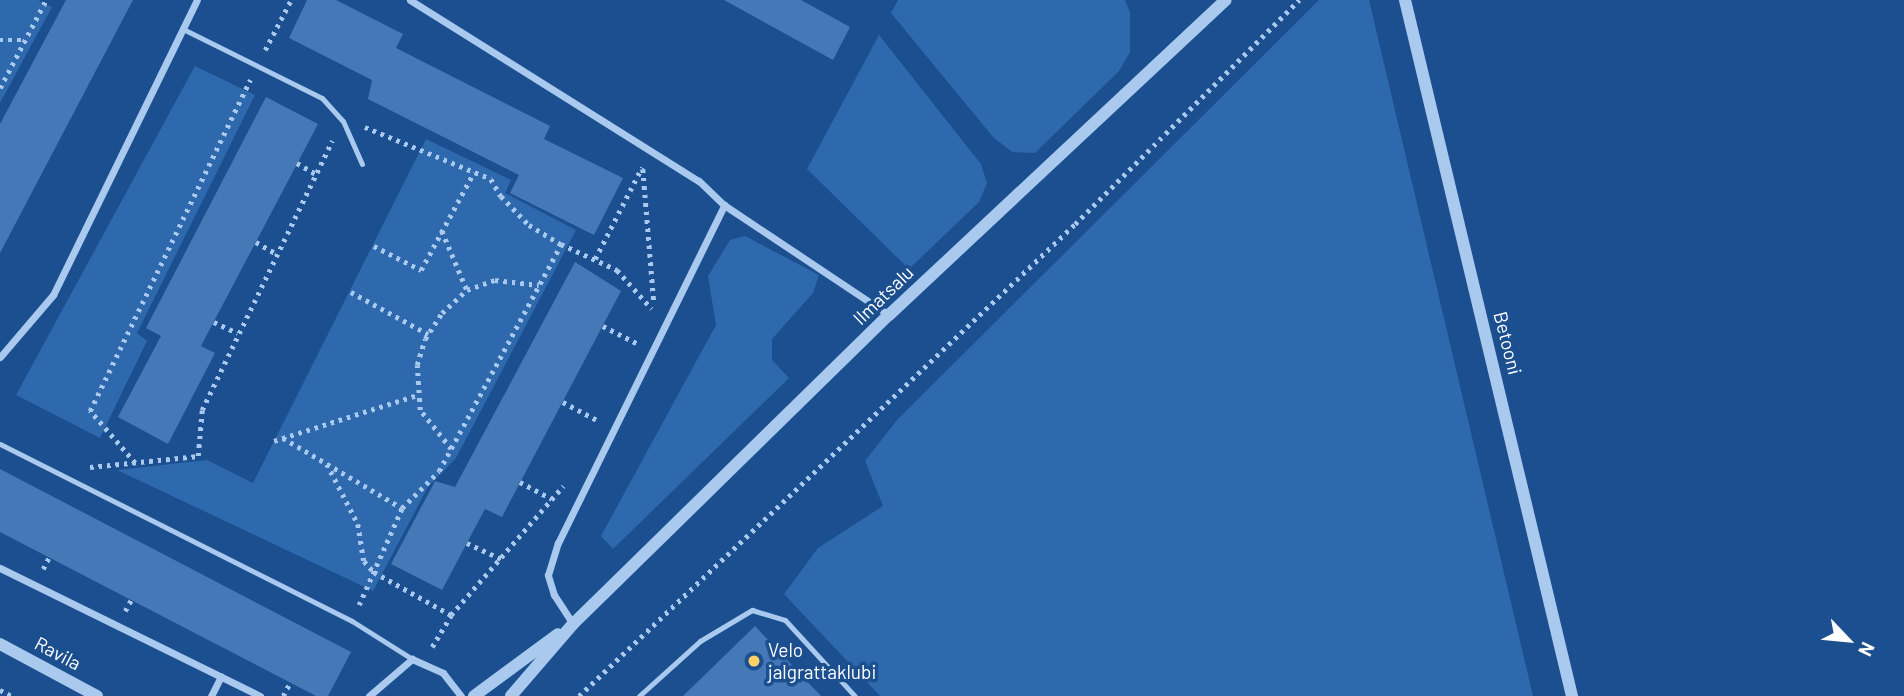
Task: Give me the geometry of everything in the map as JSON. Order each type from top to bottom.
[{"type":"street","points":[[0,356],[53,295],[197,0]]},
{"type":"street","points":[[410,0],[699,181],[724,205],[889,315]]},
{"type":"street","name":"Ilmatsalu","points":[[511,696],[573,624],[889,315],[1226,0]]},
{"type":"street","name":"Betooni","points":[[1405,0],[1572,696]]},
{"type":"street","points":[[573,624],[554,595],[548,575],[555,554],[724,205]]},
{"type":"street","points":[[0,568],[260,696]]},
{"type":"street","name":"Ilmatsalu","points":[[474,696],[573,624]]},
{"type":"street","name":"Ravila","points":[[0,644],[97,696]]},
{"type":"street","points":[[369,696],[412,659],[443,673],[461,696]]},
{"type":"street","points":[[211,696],[220,676]]},
{"type":"lane","points":[[183,29],[322,97],[340,119],[362,164]]},
{"type":"lane","points":[[0,444],[352,621],[412,659]]},
{"type":"lane","points":[[639,696],[700,641],[752,610],[785,620],[855,696]]},
{"type":"path","points":[[0,88],[46,0]]},
{"type":"path","points":[[135,463],[90,411],[291,0]]},
{"type":"path","points":[[579,696],[1075,224],[1298,0]]},
{"type":"path","points":[[0,40],[25,40]]},
{"type":"path","points":[[55,471],[198,456],[202,410],[340,119],[491,179],[500,196],[530,225],[561,244],[617,270],[666,324]]},
{"type":"path","points":[[641,144],[655,312],[649,322]]},
{"type":"path","points":[[297,163],[316,174]]},
{"type":"path","points":[[595,260],[642,166]]},
{"type":"path","points":[[374,246],[421,270],[474,172]]},
{"type":"path","points":[[442,231],[467,290]]},
{"type":"path","points":[[256,242],[277,254]]},
{"type":"path","points":[[352,621],[402,508],[439,471],[561,244]]},
{"type":"path","points":[[451,449],[431,427],[417,395],[416,365],[428,334],[442,313],[467,290],[495,280],[539,285]]},
{"type":"path","points":[[351,292],[428,334]]},
{"type":"path","points":[[214,322],[238,333]]},
{"type":"path","points":[[603,326],[638,344]]},
{"type":"path","points":[[632,355],[643,333]]},
{"type":"path","points":[[274,441],[417,395]]},
{"type":"path","points":[[563,402],[598,421]]},
{"type":"path","points":[[592,433],[604,410]]},
{"type":"path","points":[[283,438],[402,508]]},
{"type":"path","points":[[327,464],[358,524],[364,561],[374,572],[451,615]]},
{"type":"path","points":[[467,600],[567,481]]},
{"type":"path","points":[[520,482],[552,499]]},
{"type":"path","points":[[467,542],[502,559]]},
{"type":"path","points":[[283,696],[290,682]]},
{"type":"path","points":[[0,690],[12,696]]},
{"type":"shaded area","points":[[0,0],[38,0],[52,7],[0,103]]},
{"type":"shaded area","points":[[898,0],[1125,0],[1130,13],[1130,52],[1119,71],[1035,153],[1012,152],[993,137],[891,13]]},
{"type":"shaded area","points":[[1319,0],[1369,0],[1533,696],[880,696],[784,594],[818,548],[883,506],[865,461],[897,420]]},
{"type":"shaded area","points":[[879,35],[981,164],[987,183],[979,202],[909,269],[807,169]]},
{"type":"shaded area","points":[[195,66],[255,95],[137,333],[147,341],[100,438],[16,395]]},
{"type":"shaded area","points":[[426,139],[511,180],[505,193],[576,230],[456,458],[428,487],[373,591],[117,470],[207,460],[253,483]]},
{"type":"shaded area","points":[[745,236],[819,275],[813,293],[772,339],[772,360],[789,378],[613,549],[601,536],[716,325],[708,276],[730,240]]},
{"type":"building","points":[[66,0],[133,0],[0,253],[0,124]]},
{"type":"building","points":[[307,0],[336,0],[403,34],[396,48],[550,126],[544,139],[623,178],[594,235],[510,193],[519,175],[368,99],[372,80],[289,38]]},
{"type":"building","points":[[724,0],[801,0],[850,27],[833,60]]},
{"type":"building","points":[[266,97],[318,124],[201,346],[215,353],[168,444],[118,417],[161,336],[146,328]]},
{"type":"building","points":[[575,262],[621,291],[502,517],[485,509],[442,590],[391,564],[435,481],[455,487]]},
{"type":"building","points":[[0,469],[351,652],[328,696],[316,696],[0,532]]},
{"type":"building","name":"Velo jalgrattaklubi","points":[[755,626],[821,696],[683,696]]},
{"type":"place","name":"Velo jalgrattaklubi","points":[[754,661]]}]
